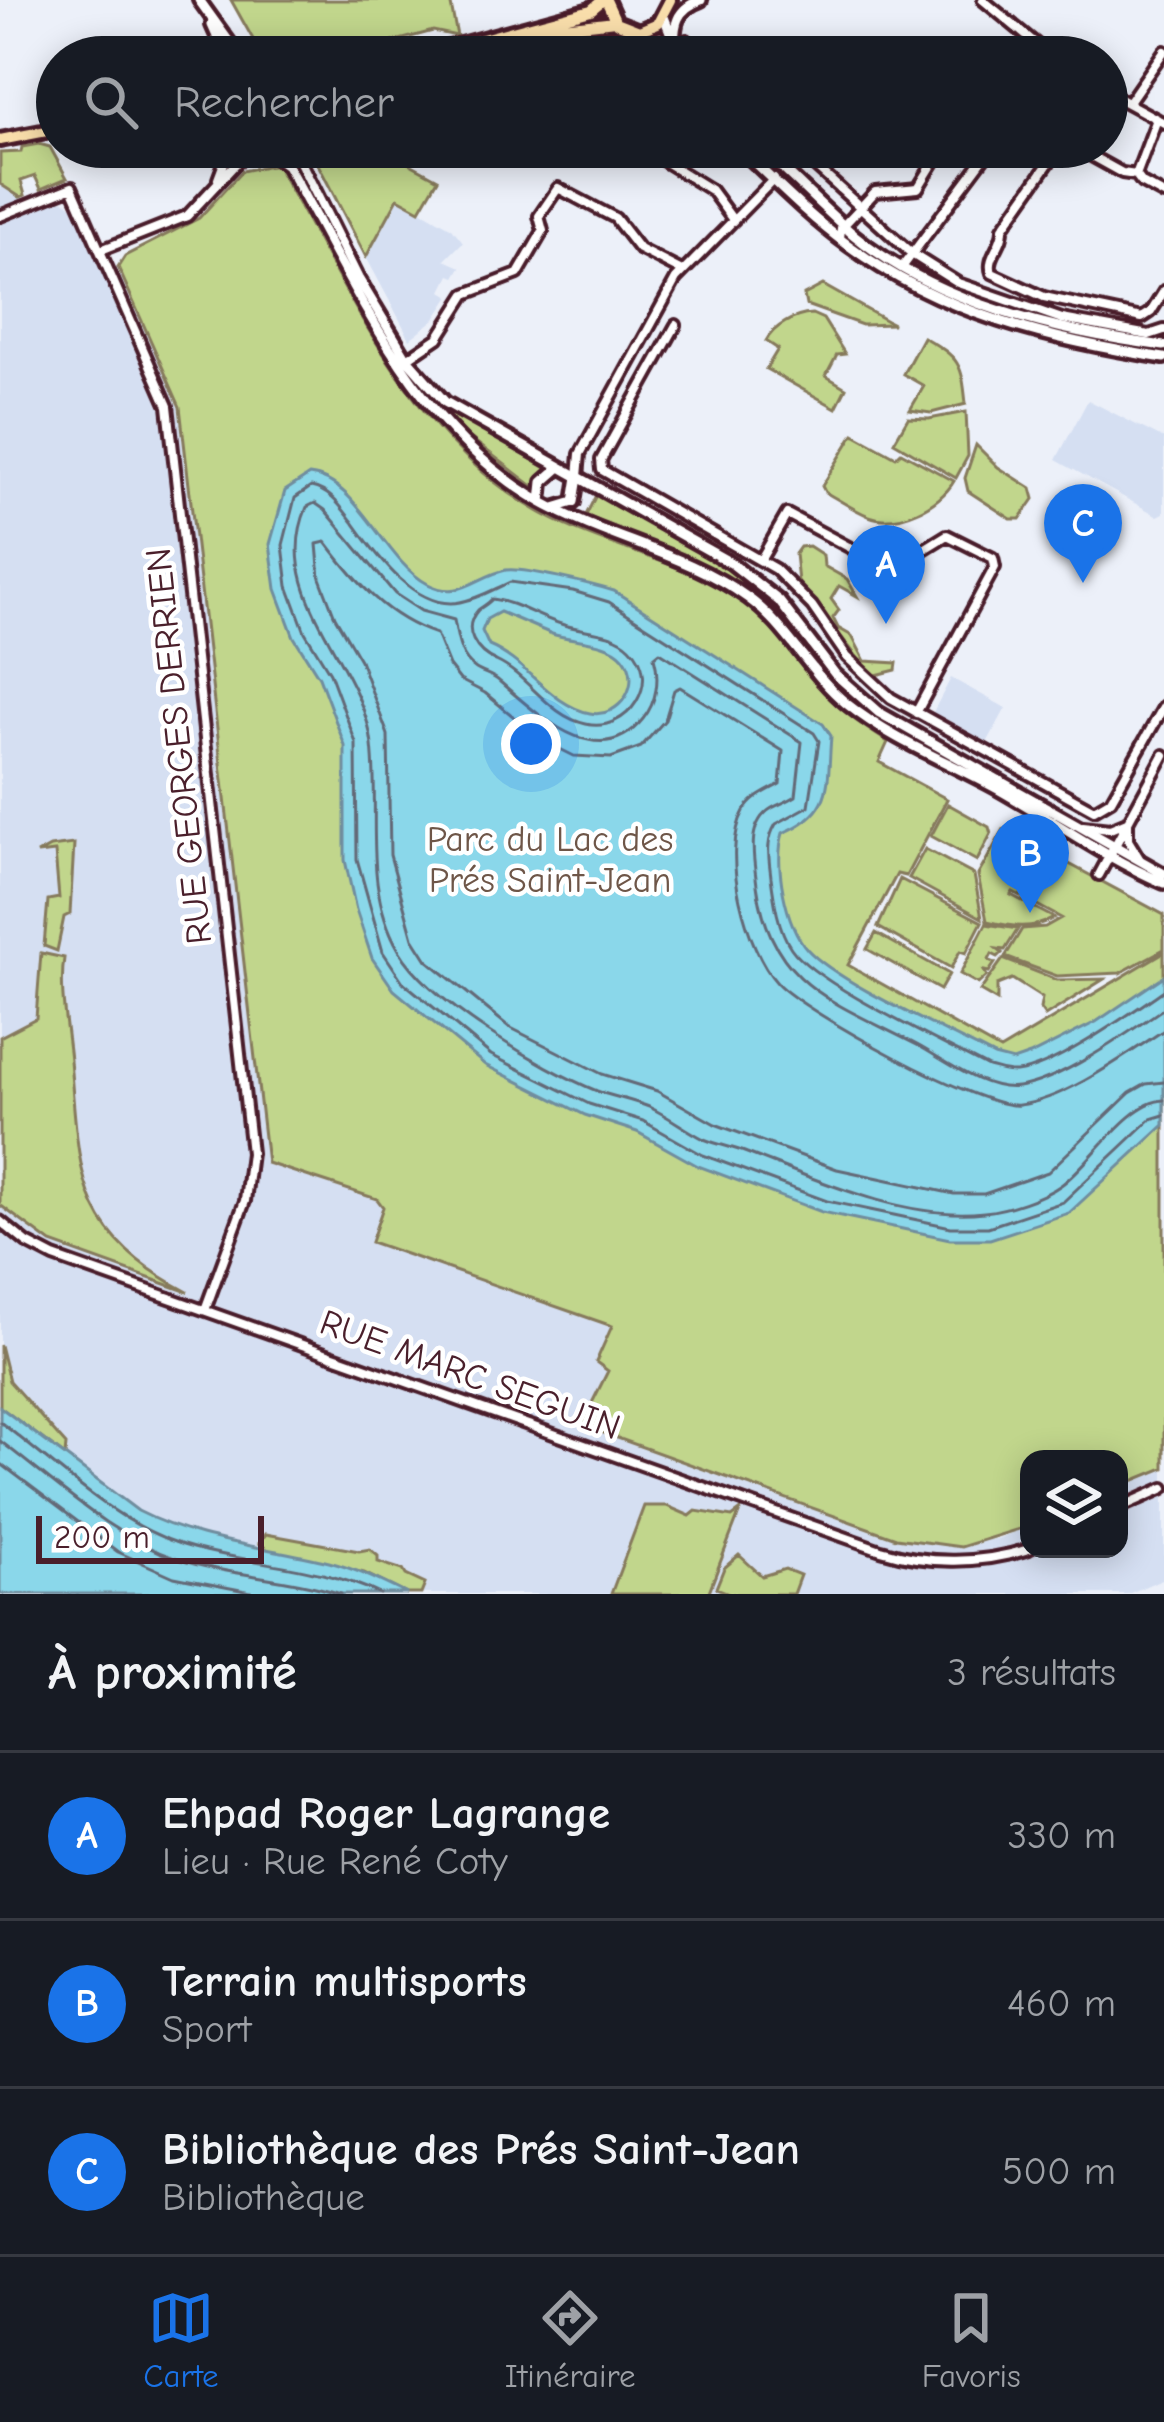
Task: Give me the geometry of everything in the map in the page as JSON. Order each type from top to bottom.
[{"type":"main road","points":[[494,36],[591,10],[604,0],[614,21]]},
{"type":"main road","points":[[677,36],[676,19],[688,5],[701,0]]},
{"type":"main road","points":[[202,5],[216,36]]},
{"type":"main road","points":[[202,5],[225,36]]},
{"type":"main road","points":[[640,31],[651,28],[671,6]]},
{"type":"main road","points":[[671,6],[675,36]]},
{"type":"main road","points":[[538,36],[563,27],[614,21],[646,36]]},
{"type":"main road","points":[[0,140],[36,133]]},
{"type":"main road","points":[[288,168],[394,358],[423,400],[496,473],[554,508],[747,597],[787,634],[828,688],[874,724],[1112,851],[1164,884]]},
{"type":"main road","points":[[303,168],[358,278],[406,359],[445,402],[749,576],[800,625],[835,674],[896,724],[1081,826],[1112,851],[1164,874]]},
{"type":"main road","points":[[762,168],[827,227],[842,230],[953,291],[1030,319],[1164,346]]},
{"type":"main road","points":[[780,168],[842,230],[914,286],[978,314],[1081,343],[1164,358]]},
{"type":"main road","points":[[542,502],[543,482],[560,467]]},
{"type":"main road","points":[[554,508],[574,502],[578,477]]},
{"type":"street","points":[[983,0],[1027,36]]},
{"type":"street","points":[[1136,175],[1161,121],[1128,103],[1164,51]]},
{"type":"street","points":[[206,198],[223,168]]},
{"type":"street","points":[[101,250],[187,216],[232,168]]},
{"type":"street","points":[[675,168],[711,190],[733,220]]},
{"type":"street","points":[[816,168],[912,254],[958,283],[1062,319],[1149,335],[1164,330]]},
{"type":"street","points":[[842,230],[875,192],[915,191],[930,168]]},
{"type":"street","points":[[903,266],[976,168]]},
{"type":"street","points":[[1045,168],[1003,228],[990,262],[992,274],[1044,297],[1142,318],[1164,291]]},
{"type":"street","points":[[1113,168],[1136,175],[1164,195]]},
{"type":"street","points":[[578,477],[580,454],[682,271],[774,179]]},
{"type":"street","name":"RUE GEORGES DERRIEN","points":[[0,216],[72,187],[160,384],[171,425],[251,1167],[247,1192],[205,1310]]},
{"type":"street","points":[[406,359],[438,338],[466,294],[518,274],[543,231],[539,216],[558,188],[616,218],[639,249],[682,271]]},
{"type":"street","points":[[676,325],[601,460],[602,470],[761,559],[812,606],[861,671],[911,710],[1094,810],[1111,800],[1162,713]]},
{"type":"street","points":[[610,400],[628,410]]},
{"type":"street","points":[[560,467],[580,454]]},
{"type":"street","points":[[761,559],[787,514],[888,568],[947,535],[993,558],[995,567],[911,710],[896,724]]},
{"type":"street","points":[[1099,875],[1164,755]]},
{"type":"street","points":[[1081,826],[1110,829],[1128,822]]},
{"type":"street","points":[[1128,822],[1127,840],[1143,863]]},
{"type":"street","name":"RUE MARC SEGUIN","points":[[0,1221],[27,1244],[54,1257],[866,1545],[941,1561],[978,1560],[1020,1551]]},
{"type":"street","points":[[1128,1504],[1164,1488]]},
{"type":"shaded area","points":[[0,184],[35,206],[56,199],[82,215],[106,271],[118,267],[180,407],[267,1163],[377,1199],[384,1207],[372,1242],[613,1326],[608,1370],[582,1424],[896,1538],[935,1544],[997,1539],[1020,1530],[1020,1558],[1128,1558],[1128,1484],[1164,1468],[1164,1578],[1128,1594],[407,1594],[364,1573],[189,1534],[162,1523],[138,1511],[0,1407]]},
{"type":"shaded area","points":[[398,197],[452,228],[463,242],[445,260],[461,267],[455,277],[450,275],[442,291],[450,296],[435,319],[410,339],[366,257]]},
{"type":"shaded area","points":[[1088,400],[1164,439],[1164,513],[1158,516],[1056,460]]},
{"type":"shaded area","points":[[951,678],[1006,708],[987,743],[932,714]]},
{"type":"green space","points":[[231,0],[450,0],[457,36],[433,31],[414,36],[251,36]]},
{"type":"green space","points":[[36,145],[36,168],[62,168],[67,178],[41,189],[35,176],[21,181],[25,195],[20,197],[0,184],[0,153],[21,152],[22,147]]},
{"type":"green space","name":"Parc du Lac des Prés Saint-Jean","points":[[278,168],[390,363],[461,452],[503,489],[552,519],[693,574],[737,598],[775,632],[837,705],[888,742],[879,762],[947,799],[906,876],[897,874],[848,965],[1000,1050],[1164,952],[1164,1468],[1128,1484],[1128,1450],[1020,1450],[1020,1529],[961,1547],[896,1538],[581,1425],[608,1371],[596,1362],[612,1326],[371,1242],[383,1207],[377,1199],[267,1163],[180,407],[118,267],[125,256],[199,218],[242,171]]},
{"type":"green space","points":[[320,168],[418,168],[438,179],[420,210],[398,198],[366,257]]},
{"type":"green space","points":[[823,285],[893,324],[862,325],[806,305],[804,295]]},
{"type":"green space","points":[[812,314],[823,319],[845,354],[837,355],[826,376],[846,388],[836,408],[766,369],[778,349],[766,341],[770,336],[785,322]]},
{"type":"green space","points":[[923,337],[957,363],[966,404],[931,413],[910,410],[924,386],[903,374]]},
{"type":"green space","points":[[414,380],[448,410],[548,469],[535,488],[443,417]]},
{"type":"green space","points":[[966,412],[968,456],[956,478],[894,442],[908,418]]},
{"type":"green space","points":[[854,434],[896,457],[901,452],[954,481],[939,499],[917,512],[892,519],[863,514],[822,486]]},
{"type":"green space","points":[[976,445],[998,467],[1031,488],[1034,499],[1020,519],[1011,519],[968,491],[965,478]]},
{"type":"green space","points":[[597,493],[747,579],[761,589],[759,603],[695,565],[586,515]]},
{"type":"green space","points":[[809,546],[823,555],[824,566],[847,579],[857,596],[839,586],[831,599],[839,610],[833,618],[838,628],[852,636],[865,661],[897,663],[896,670],[872,676],[798,582],[795,554]]},
{"type":"green space","points":[[948,804],[989,827],[991,834],[977,861],[931,836]]},
{"type":"green space","points":[[1004,829],[1164,915],[1164,949],[1120,973],[1057,976],[1005,957],[1022,929],[1045,927],[1061,918],[1013,892],[1011,895],[1054,918],[1022,926],[987,921],[978,875]]},
{"type":"green space","points":[[74,844],[70,914],[64,917],[57,951],[44,946],[48,900],[59,898],[55,852],[37,854]]},
{"type":"green space","points":[[925,849],[974,875],[982,918],[909,878]]},
{"type":"green space","points":[[900,879],[982,922],[966,953],[960,951],[951,968],[878,927]]},
{"type":"green space","points":[[986,924],[1018,929],[1005,950],[997,949],[1002,953],[998,957],[992,954],[989,960],[995,963],[978,984],[960,974]]},
{"type":"green space","points":[[876,933],[949,974],[940,990],[867,949]]},
{"type":"green space","points":[[41,953],[64,958],[63,996],[77,1137],[90,1197],[123,1247],[188,1292],[51,1243],[0,1205],[0,1037],[36,1018]]},
{"type":"green space","points":[[1003,959],[1057,980],[1104,979],[1045,1016],[1040,1009],[1042,998],[1012,979],[997,985],[997,1001],[980,991]]},
{"type":"green space","points":[[0,1345],[9,1381],[66,1445],[65,1456],[0,1407]]},
{"type":"green space","points":[[644,1506],[667,1506],[690,1516],[696,1511],[732,1517],[740,1511],[708,1594],[611,1594]]},
{"type":"green space","points":[[266,1534],[370,1549],[378,1562],[425,1584],[421,1594],[407,1594],[364,1573],[268,1550],[259,1543]]},
{"type":"green space","points":[[739,1555],[762,1576],[785,1569],[800,1575],[793,1594],[731,1594],[716,1588],[724,1568]]},
{"type":"water","points":[[309,475],[342,490],[412,573],[439,589],[459,589],[515,570],[614,591],[823,724],[831,736],[825,795],[811,816],[783,833],[781,846],[787,909],[807,949],[868,992],[994,1056],[1013,1061],[1096,1022],[1164,976],[1164,1125],[1069,1213],[990,1239],[950,1239],[822,1212],[698,1166],[637,1132],[585,1115],[485,1065],[394,990],[372,958],[345,860],[345,746],[319,677],[294,637],[276,589],[270,544],[285,491]],"holes":[[[500,612],[552,634],[617,651],[631,677],[626,697],[601,713],[563,701],[489,646],[482,631],[487,619]]]},
{"type":"water","points":[[0,1407],[138,1511],[208,1537],[339,1565],[407,1594],[0,1594]]},
{"type":"place","name":"Bibliothèque des Prés Saint-Jean","points":[[1083,583]]},
{"type":"place","name":"Ehpad Roger Lagrange","points":[[886,624]]},
{"type":"place","name":"Terrain multisports","points":[[1030,913]]}]
